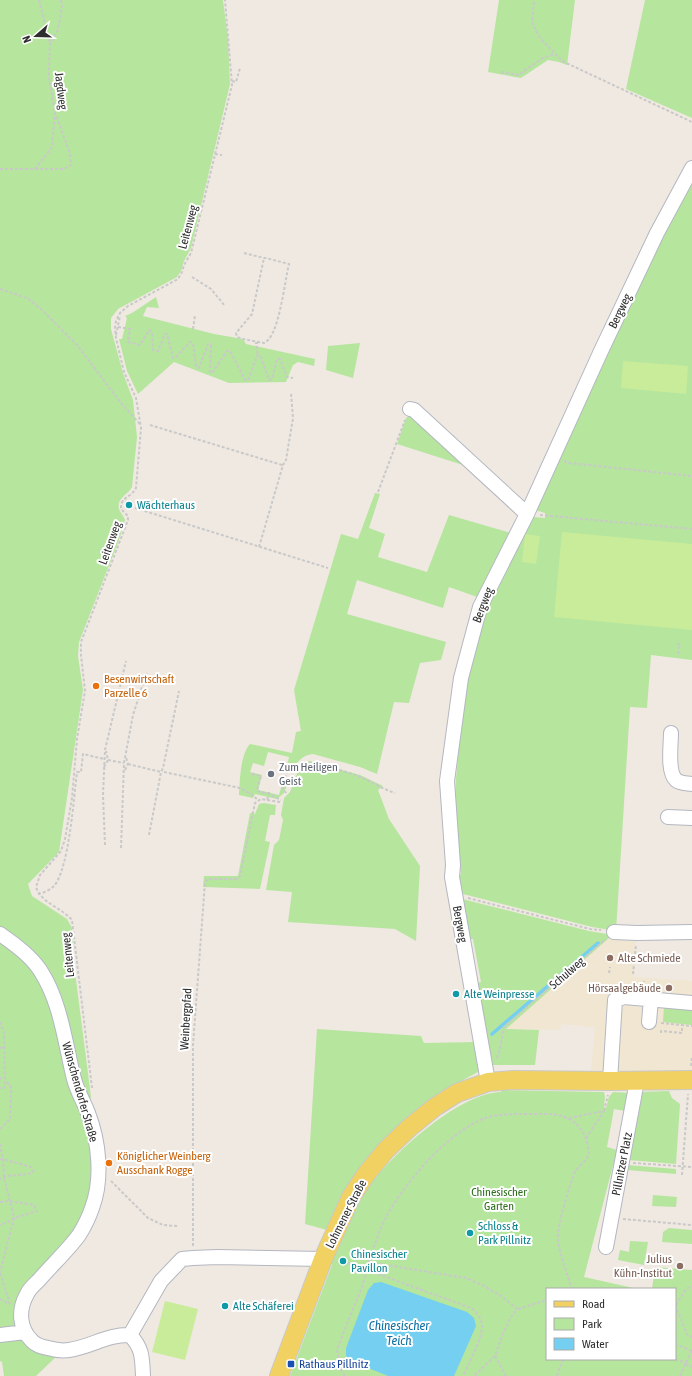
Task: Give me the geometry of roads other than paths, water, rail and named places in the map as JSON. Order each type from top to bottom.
[{"type":"main road","points":[[488,1082],[513,1080],[637,1081],[691,1072]]},
{"type":"main road","name":"Lohmener Straße","points":[[279,1376],[323,1259],[351,1197],[366,1173],[386,1150],[409,1128],[435,1107],[457,1093],[488,1082]]},
{"type":"street","name":"Bergweg","points":[[488,1082],[452,877],[453,865],[447,781],[461,678],[480,607],[527,514],[607,337],[657,233],[692,168]]},
{"type":"street","points":[[410,410],[414,410],[527,514]]},
{"type":"street","points":[[671,733],[672,774],[676,780],[681,783],[692,784]]},
{"type":"street","points":[[668,817],[692,818]]},
{"type":"street","points":[[614,932],[692,932]]},
{"type":"street","name":"Wünschendorfer Straße","points":[[0,934],[16,945],[30,958],[40,970],[48,984],[57,1009],[75,1083],[89,1114],[98,1156],[98,1174],[93,1207],[79,1235],[27,1293],[21,1309],[21,1323],[25,1332]]},
{"type":"street","points":[[610,1081],[615,1000],[624,997],[692,1003]]},
{"type":"street","points":[[651,999],[655,1022]]},
{"type":"street","name":"Pillnitzer Platz","points":[[606,1247],[637,1081]]},
{"type":"street","points":[[130,1335],[161,1281],[182,1259],[323,1259]]},
{"type":"street","points":[[0,1335],[25,1332],[32,1342],[37,1345],[56,1350],[69,1350],[120,1334],[130,1335],[138,1343],[142,1357],[144,1376]]},
{"type":"water","name":"Chinesischer Teich","points":[[381,1282],[467,1312],[474,1318],[476,1326],[454,1376],[388,1376],[351,1361],[346,1356],[346,1348],[368,1290],[374,1283]]},
{"type":"waterway","points":[[492,1034],[598,943]]},
{"type":"place","name":"Wächterhaus","points":[[129,505]]},
{"type":"place","name":"Besenwirtschaft Parzelle 6","points":[[96,686]]},
{"type":"place","name":"Zum Heiligen Geist","points":[[271,774]]},
{"type":"place","name":"Alte Schmiede","points":[[610,958]]},
{"type":"place","name":"Hörsaalgebäude","points":[[669,988]]},
{"type":"place","name":"Alte Weinpresse","points":[[456,994]]},
{"type":"place","name":"Königlicher Weinberg Ausschank Rogge","points":[[109,1163]]},
{"type":"place","name":"Schloss & Park Pillnitz","points":[[470,1233]]},
{"type":"place","name":"Chinesischer Pavillon","points":[[343,1261]]},
{"type":"place","name":"Julius Kühn-Institut","points":[[680,1266]]},
{"type":"place","name":"Alte Schäferei","points":[[225,1306]]},
{"type":"place","name":"Rathaus Pillnitz","points":[[291,1364]]},
{"type":"park label","name":"Chinesischer Garten","points":[[499,1199]]}]
